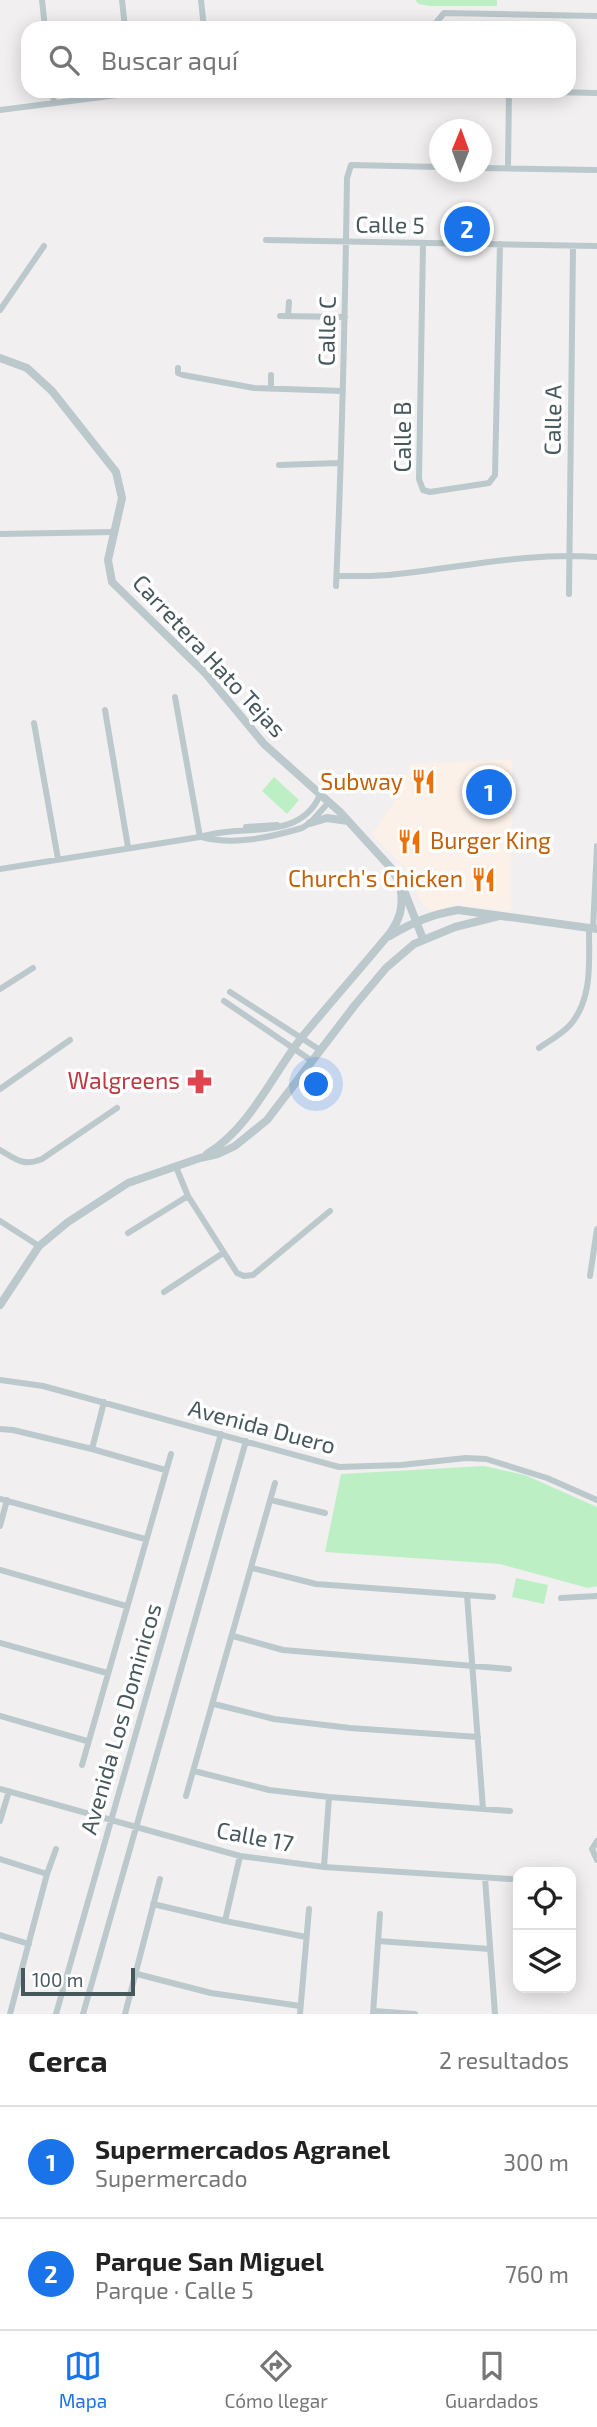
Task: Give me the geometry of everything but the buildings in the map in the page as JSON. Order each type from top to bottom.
[{"type":"street","points":[[42,0],[44,21]]},
{"type":"street","points":[[122,0],[124,21]]},
{"type":"street","points":[[201,0],[203,21]]},
{"type":"street","points":[[437,21],[444,13],[597,16]]},
{"type":"street","points":[[576,93],[597,93]]},
{"type":"street","points":[[53,98],[54,103]]},
{"type":"street","points":[[0,110],[89,98]]},
{"type":"street","points":[[508,168],[509,98]]},
{"type":"street","name":"Calle C","points":[[336,586],[344,391],[347,178],[351,165],[429,167]]},
{"type":"street","points":[[492,167],[597,170]]},
{"type":"street","name":"Calle 5","points":[[266,240],[597,246]]},
{"type":"street","name":"Calle B","points":[[423,243],[419,479],[423,490],[430,492],[489,483],[495,475],[499,244]]},
{"type":"street","points":[[0,310],[44,246]]},
{"type":"street","name":"Calle A","points":[[569,594],[573,246]]},
{"type":"street","points":[[288,316],[289,302]]},
{"type":"street","points":[[280,316],[345,317]]},
{"type":"street","name":"Carretera Hato Tejas","points":[[0,358],[27,368],[52,391],[116,472],[122,498],[108,560],[112,582],[206,674],[264,744],[329,802],[391,868],[401,884],[423,939]]},
{"type":"street","points":[[178,368],[178,373],[183,375],[271,389],[344,391]]},
{"type":"street","points":[[271,375],[271,389]]},
{"type":"street","points":[[279,465],[339,463]]},
{"type":"street","points":[[0,534],[114,532]]},
{"type":"street","points":[[337,576],[394,575],[521,556],[597,557]]},
{"type":"street","points":[[175,697],[200,837]]},
{"type":"street","points":[[105,710],[128,847]]},
{"type":"street","points":[[34,723],[58,859]]},
{"type":"street","points":[[0,869],[212,833],[269,829],[298,821],[309,814],[320,794]]},
{"type":"street","points":[[310,823],[329,802]]},
{"type":"street","points":[[200,837],[217,841],[284,833],[327,818],[348,821]]},
{"type":"street","points":[[281,825],[284,833]]},
{"type":"street","points":[[539,1048],[568,1027],[582,1009],[589,978],[597,846]]},
{"type":"street","points":[[200,1158],[225,1143],[244,1121],[302,1038],[385,940],[398,922],[402,906],[401,884]]},
{"type":"street","points":[[385,940],[417,921],[458,909],[593,929]]},
{"type":"street","points":[[0,1305],[39,1246],[68,1223],[128,1183],[235,1146],[267,1119],[386,968],[414,944],[455,927],[499,916]]},
{"type":"street","points":[[0,989],[33,968]]},
{"type":"street","points":[[230,992],[320,1050]]},
{"type":"street","points":[[225,1001],[312,1061]]},
{"type":"street","points":[[0,1089],[70,1040]]},
{"type":"street","points":[[0,1150],[18,1161],[30,1164],[117,1108]]},
{"type":"street","points":[[176,1167],[188,1196],[223,1253],[237,1273],[244,1276],[253,1275],[330,1211]]},
{"type":"street","points":[[128,1233],[188,1196]]},
{"type":"street","points":[[0,1220],[39,1246]]},
{"type":"street","points":[[590,1276],[597,1229]]},
{"type":"street","points":[[164,1292],[223,1253]]},
{"type":"street","name":"Avenida Duero","points":[[0,1380],[43,1386],[339,1467],[486,1459],[547,1478],[597,1500]]},
{"type":"street","points":[[92,1449],[104,1402]]},
{"type":"street","points":[[0,1429],[92,1449],[165,1470]]},
{"type":"street","name":"Avenida Los Dominicos","points":[[56,2014],[221,1434]]},
{"type":"street","name":"Avenida Los Dominicos","points":[[83,2014],[246,1441]]},
{"type":"street","points":[[82,1765],[171,1454]]},
{"type":"street","points":[[186,1796],[275,1483]]},
{"type":"street","points":[[0,1527],[4,1500],[145,1539]]},
{"type":"street","points":[[271,1500],[324,1513]]},
{"type":"street","points":[[252,1568],[316,1584],[493,1597]]},
{"type":"street","points":[[0,1570],[126,1606]]},
{"type":"street","points":[[467,1595],[483,1809]]},
{"type":"street","points":[[561,1598],[597,1596]]},
{"type":"street","points":[[233,1636],[284,1650],[509,1669]]},
{"type":"street","points":[[0,1643],[107,1673]]},
{"type":"street","points":[[214,1704],[274,1719],[478,1737]]},
{"type":"street","points":[[0,1716],[87,1741]]},
{"type":"street","points":[[194,1771],[268,1790],[510,1811]]},
{"type":"street","name":"Calle 17","points":[[0,1789],[240,1856],[324,1867],[511,1879]]},
{"type":"street","points":[[0,1821],[9,1791]]},
{"type":"street","points":[[324,1867],[329,1797]]},
{"type":"street","points":[[597,1841],[592,1849],[597,1860]]},
{"type":"street","points":[[0,2008],[10,2013],[56,1849]]},
{"type":"street","points":[[225,1921],[240,1856]]},
{"type":"street","points":[[0,1859],[47,1874]]},
{"type":"street","points":[[485,1878],[495,2014]]},
{"type":"street","points":[[125,2014],[160,1880]]},
{"type":"street","points":[[153,1904],[306,1937]]},
{"type":"street","points":[[300,2014],[309,1909]]},
{"type":"street","points":[[380,1914],[374,2013],[415,2014]]},
{"type":"street","points":[[0,1935],[29,1944]]},
{"type":"street","points":[[379,1941],[490,1949]]},
{"type":"street","points":[[137,1974],[211,1993],[300,2006]]},
{"type":"shaded area","points":[[512,760],[511,911],[454,904],[431,911],[423,905],[407,870],[372,834],[392,805],[411,764]]},
{"type":"green space","points":[[415,0],[497,0],[497,6],[430,6],[419,4]]},
{"type":"green space","points":[[274,777],[299,800],[287,814],[262,791]]},
{"type":"green space","points":[[484,1466],[525,1475],[597,1507],[597,1586],[588,1588],[500,1564],[325,1552],[341,1474]]},
{"type":"green space","points":[[516,1578],[548,1585],[544,1604],[512,1597]]},
{"type":"place","name":"Parque San Miguel","points":[[467,229]]},
{"type":"place","name":"Subway","points":[[423,782]]},
{"type":"place","name":"Supermercados Agranel","points":[[489,792]]},
{"type":"place","name":"Burger King","points":[[410,841]]},
{"type":"place","name":"Church's Chicken","points":[[483,879]]},
{"type":"place","name":"Walgreens","points":[[200,1081]]}]
